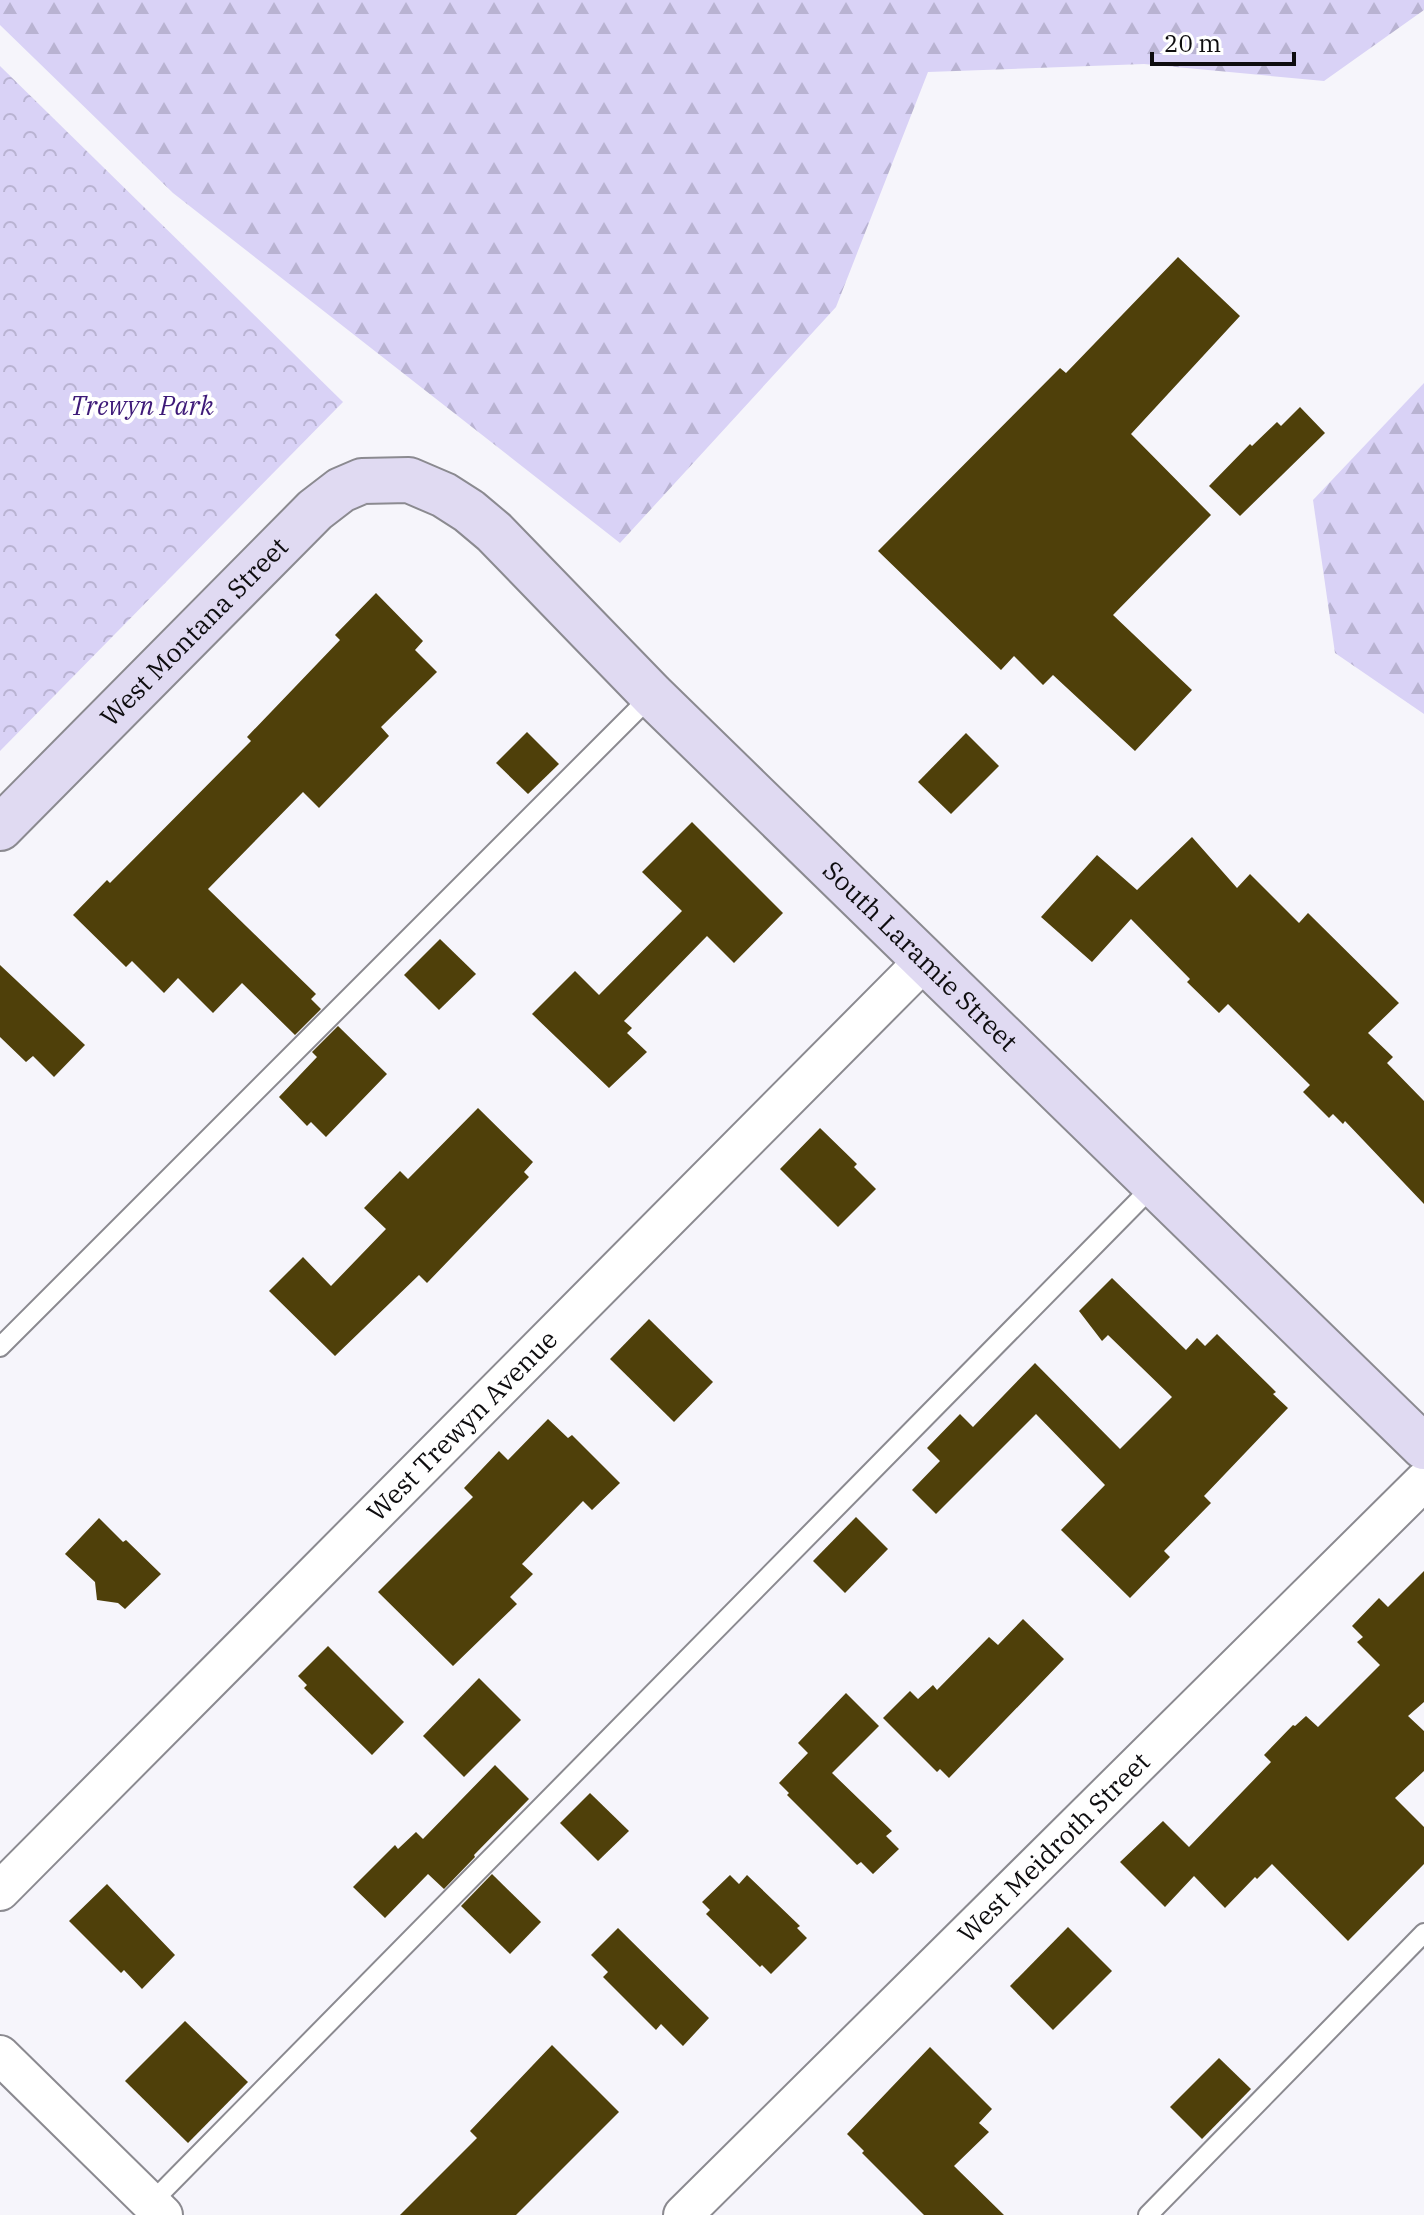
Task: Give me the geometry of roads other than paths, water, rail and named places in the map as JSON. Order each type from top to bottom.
[{"type":"street","name":"South Laramie Street","points":[[409,480],[444,495],[494,532],[652,695],[1424,1447]]},
{"type":"street","name":"West Montana Street","points":[[0,828],[315,510],[341,490],[362,481],[409,480]]},
{"type":"street","name":"West Trewyn Avenue","points":[[0,1891],[924,961]]},
{"type":"street","name":"West Meidroth Street","points":[[683,2215],[1424,1481]]},
{"type":"street","points":[[0,2055],[151,2211]]},
{"type":"lane","points":[[0,1347],[652,695]]},
{"type":"lane","points":[[151,2211],[1154,1185]]},
{"type":"lane","points":[[1148,2215],[1424,1933]]},
{"type":"park label","name":"Trewyn Park","points":[[142,406]]}]
